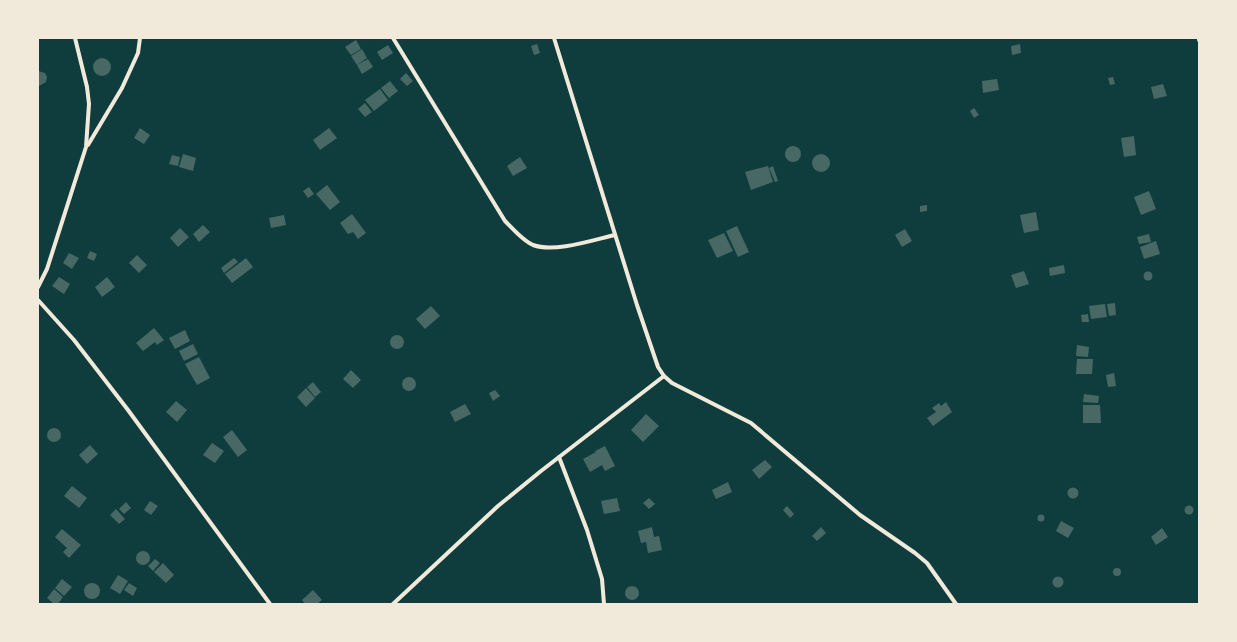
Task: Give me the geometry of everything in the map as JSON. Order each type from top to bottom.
[{"type":"street","points":[[75,38],[87,87],[89,104],[86,147]]},
{"type":"street","points":[[38,287],[47,269],[86,147],[122,88],[138,53],[140,38]]},
{"type":"street","points":[[393,38],[506,221],[522,237],[533,245],[554,248],[615,235]]},
{"type":"street","points":[[554,38],[644,326],[658,367],[664,376],[672,383],[751,423],[860,515],[927,563],[956,604]]},
{"type":"street","points":[[38,300],[74,340],[128,410],[270,604]]},
{"type":"street","points":[[393,604],[498,506],[664,376]]},
{"type":"street","points":[[559,457],[587,530],[602,579],[604,604]]},
{"type":"building","points":[[356,40],[361,49],[351,55],[345,47]]},
{"type":"building","points":[[537,44],[540,53],[534,55],[531,46]]},
{"type":"building","points":[[1020,44],[1021,53],[1012,55],[1011,46]]},
{"type":"building","points":[[388,45],[393,53],[382,60],[377,52]]},
{"type":"building","points":[[362,49],[367,58],[357,65],[351,56]]},
{"type":"building","points":[[102,58],[108,61],[111,67],[108,73],[102,76],[96,73],[93,67],[96,61]]},
{"type":"building","points":[[368,59],[373,67],[362,74],[357,65]]},
{"type":"building","points":[[38,71],[45,73],[47,77],[46,82],[39,86],[38,85]]},
{"type":"building","points":[[406,73],[413,81],[407,86],[400,79]]},
{"type":"building","points":[[1113,77],[1115,84],[1110,85],[1108,78]]},
{"type":"building","points":[[997,79],[999,90],[983,93],[982,81]]},
{"type":"building","points":[[390,81],[398,91],[389,98],[381,88]]},
{"type":"building","points":[[1163,84],[1167,96],[1154,99],[1151,87]]},
{"type":"building","points":[[380,89],[388,100],[374,111],[365,100]]},
{"type":"building","points":[[365,103],[372,112],[365,117],[358,109]]},
{"type":"building","points":[[974,108],[979,115],[974,118],[970,111]]},
{"type":"building","points":[[140,128],[150,135],[144,144],[134,138]]},
{"type":"building","points":[[329,128],[337,138],[320,150],[313,140]]},
{"type":"building","points":[[1134,136],[1136,155],[1124,157],[1121,138]]},
{"type":"building","points":[[793,146],[799,148],[801,154],[799,160],[793,162],[787,160],[785,154],[787,148]]},
{"type":"building","points":[[183,154],[196,158],[193,171],[179,167]]},
{"type":"building","points":[[817,154],[825,154],[830,159],[828,170],[825,172],[817,172],[812,167],[812,159]]},
{"type":"building","points":[[172,155],[180,157],[178,166],[169,164]]},
{"type":"building","points":[[520,157],[527,168],[513,176],[507,166]]},
{"type":"building","points":[[768,166],[773,182],[751,190],[745,172]]},
{"type":"building","points":[[773,166],[778,181],[775,182],[769,168]]},
{"type":"building","points":[[327,185],[340,202],[330,210],[316,194]]},
{"type":"building","points":[[309,187],[314,194],[308,198],[303,191]]},
{"type":"building","points":[[1149,191],[1156,209],[1141,215],[1134,197]]},
{"type":"building","points":[[927,205],[927,211],[920,212],[920,206]]},
{"type":"building","points":[[1036,212],[1039,230],[1024,233],[1020,215]]},
{"type":"building","points":[[352,214],[366,233],[358,239],[353,232],[348,234],[340,223]]},
{"type":"building","points":[[284,215],[286,225],[271,228],[269,218]]},
{"type":"building","points":[[203,225],[210,232],[199,242],[193,234]]},
{"type":"building","points":[[737,226],[749,252],[738,257],[726,231]]},
{"type":"building","points":[[180,228],[189,237],[178,247],[170,238]]},
{"type":"building","points":[[905,229],[912,241],[902,247],[895,235]]},
{"type":"building","points":[[724,233],[733,251],[717,258],[708,240]]},
{"type":"building","points":[[1149,234],[1151,242],[1139,244],[1137,237]]},
{"type":"building","points":[[1156,241],[1160,254],[1144,259],[1140,247]]},
{"type":"building","points":[[90,251],[97,254],[94,261],[87,258]]},
{"type":"building","points":[[69,253],[79,258],[72,269],[63,263]]},
{"type":"building","points":[[137,255],[147,265],[139,273],[129,263]]},
{"type":"building","points":[[234,258],[238,262],[224,273],[221,268]]},
{"type":"building","points":[[246,258],[253,267],[232,283],[225,274]]},
{"type":"building","points":[[1064,265],[1065,273],[1050,276],[1049,268]]},
{"type":"building","points":[[1024,271],[1029,284],[1016,288],[1011,275]]},
{"type":"building","points":[[1146,272],[1150,272],[1152,276],[1150,280],[1146,280],[1144,278],[1144,274]]},
{"type":"building","points":[[59,277],[70,284],[64,294],[52,286]]},
{"type":"building","points":[[107,277],[115,287],[102,297],[95,287]]},
{"type":"building","points":[[1115,303],[1116,315],[1109,316],[1107,304]]},
{"type":"building","points":[[1105,304],[1107,317],[1091,319],[1089,306]]},
{"type":"building","points":[[431,306],[440,316],[425,329],[416,319]]},
{"type":"building","points":[[1088,314],[1089,322],[1082,322],[1081,315]]},
{"type":"building","points":[[154,328],[164,340],[157,345],[155,342],[143,351],[136,343]]},
{"type":"building","points":[[185,330],[190,341],[175,349],[169,338]]},
{"type":"building","points":[[394,335],[400,335],[404,339],[404,345],[400,349],[394,349],[390,345],[390,339]]},
{"type":"building","points":[[193,344],[198,354],[184,361],[179,351]]},
{"type":"building","points":[[1077,345],[1089,347],[1088,357],[1076,356]]},
{"type":"building","points":[[199,357],[210,378],[197,385],[185,364]]},
{"type":"building","points":[[1077,359],[1093,359],[1092,374],[1076,374]]},
{"type":"building","points":[[351,370],[361,380],[353,388],[343,379]]},
{"type":"building","points":[[1114,373],[1116,386],[1108,387],[1106,375]]},
{"type":"building","points":[[406,377],[412,377],[416,381],[416,387],[412,391],[406,391],[402,387],[402,381]]},
{"type":"building","points":[[313,382],[321,392],[315,397],[307,387]]},
{"type":"building","points":[[306,388],[315,398],[306,407],[297,397]]},
{"type":"building","points":[[495,390],[500,396],[493,401],[489,393]]},
{"type":"building","points":[[1084,394],[1099,396],[1098,403],[1083,402]]},
{"type":"building","points":[[176,401],[187,410],[177,422],[166,412]]},
{"type":"building","points":[[946,402],[952,412],[933,426],[927,418],[936,412],[932,408],[939,403],[941,406]]},
{"type":"building","points":[[465,404],[471,414],[455,422],[450,412]]},
{"type":"building","points":[[1083,405],[1100,405],[1101,423],[1083,423]]},
{"type":"building","points":[[646,414],[659,426],[643,442],[631,430]]},
{"type":"building","points":[[51,428],[57,428],[61,432],[61,438],[57,442],[51,442],[47,438],[47,432]]},
{"type":"building","points":[[232,430],[247,450],[238,457],[223,437]]},
{"type":"building","points":[[212,443],[224,451],[215,463],[203,455]]},
{"type":"building","points":[[90,445],[98,454],[87,464],[79,455]]},
{"type":"building","points":[[605,446],[615,466],[605,471],[602,465],[590,472],[583,459]]},
{"type":"building","points":[[765,460],[772,467],[759,479],[752,470]]},
{"type":"building","points":[[728,482],[732,492],[716,499],[712,490]]},
{"type":"building","points":[[72,486],[87,498],[79,508],[64,496]]},
{"type":"building","points":[[1071,488],[1075,488],[1077,489],[1077,497],[1071,498],[1068,495],[1068,491]]},
{"type":"building","points":[[617,498],[620,511],[604,514],[601,501]]},
{"type":"building","points":[[649,498],[655,504],[649,509],[643,503]]},
{"type":"building","points":[[150,501],[158,506],[151,515],[144,510]]},
{"type":"building","points":[[126,502],[131,508],[124,514],[119,509]]},
{"type":"building","points":[[787,506],[794,514],[790,518],[783,510]]},
{"type":"building","points":[[1187,506],[1191,506],[1193,510],[1191,514],[1187,514],[1185,512],[1185,508]]},
{"type":"building","points":[[116,509],[125,519],[119,524],[110,515]]},
{"type":"building","points":[[1041,514],[1044,515],[1044,521],[1041,522],[1038,521],[1037,518],[1038,515]]},
{"type":"building","points":[[1061,521],[1074,528],[1068,538],[1056,531]]},
{"type":"building","points":[[652,527],[654,537],[659,536],[662,550],[648,553],[646,542],[641,543],[638,531]]},
{"type":"building","points":[[821,527],[826,533],[817,541],[812,536]]},
{"type":"building","points":[[1162,528],[1168,537],[1156,545],[1151,537]]},
{"type":"building","points":[[62,529],[81,545],[69,558],[63,552],[67,548],[55,537]]},
{"type":"building","points":[[143,551],[148,553],[150,558],[148,563],[143,565],[138,563],[136,558],[138,553]]},
{"type":"building","points":[[155,559],[160,563],[153,571],[148,566]]},
{"type":"building","points":[[163,563],[174,575],[166,583],[154,572]]},
{"type":"building","points":[[1115,568],[1119,568],[1121,572],[1119,576],[1115,576],[1113,574],[1113,570]]},
{"type":"building","points":[[118,575],[128,581],[120,594],[110,588]]},
{"type":"building","points":[[1056,577],[1060,577],[1062,578],[1062,586],[1056,587],[1053,584],[1053,580]]},
{"type":"building","points":[[62,579],[72,587],[64,596],[55,588]]},
{"type":"building","points":[[89,583],[95,583],[100,588],[98,597],[95,599],[89,599],[84,594],[84,588]]},
{"type":"building","points":[[129,583],[137,588],[133,596],[124,590]]},
{"type":"building","points":[[629,586],[635,586],[639,590],[639,596],[635,600],[629,600],[625,596],[625,590]]},
{"type":"building","points":[[54,589],[63,597],[58,604],[54,604],[47,598]]},
{"type":"building","points":[[313,590],[322,600],[317,604],[305,604],[302,600]]}]
